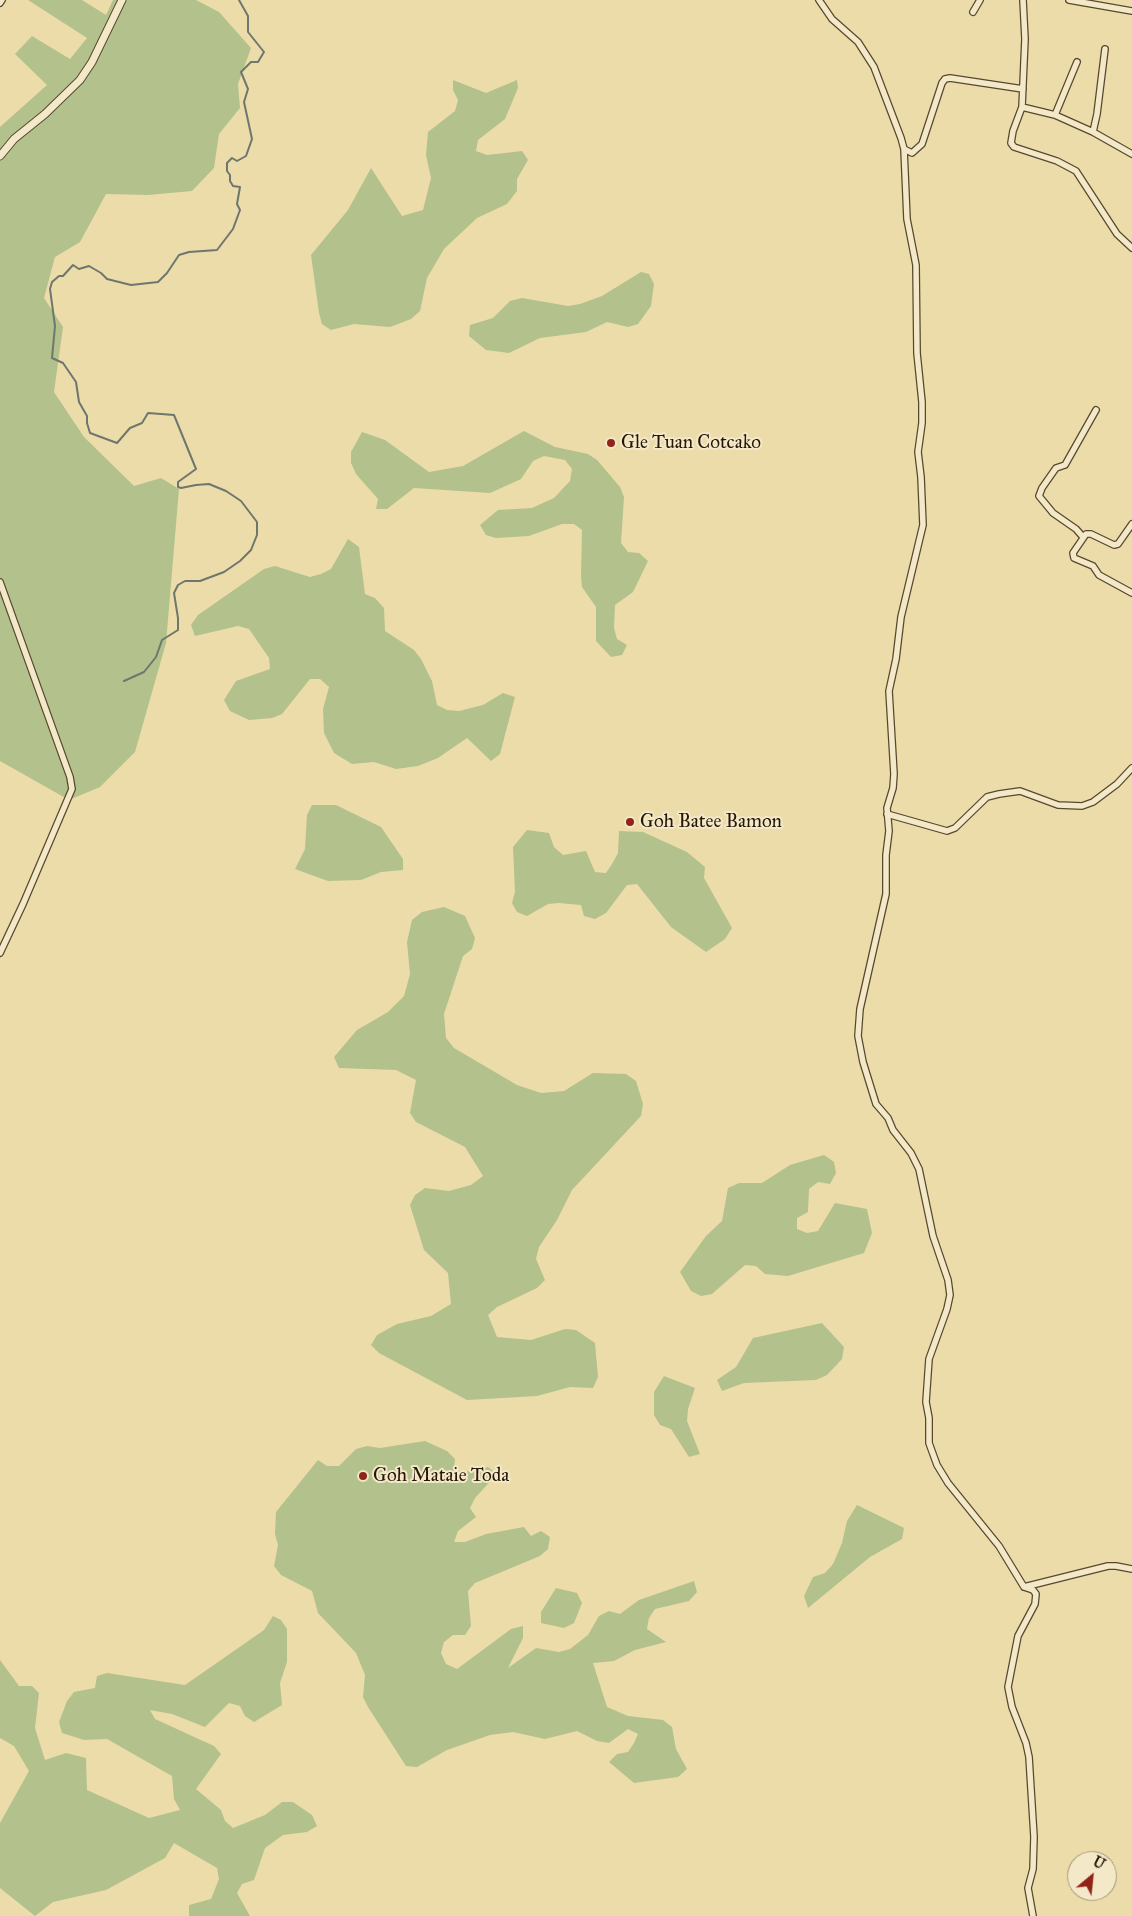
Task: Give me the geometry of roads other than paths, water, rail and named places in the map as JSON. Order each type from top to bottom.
[{"type":"street","points":[[0,156],[14,139],[45,114],[80,80],[92,62],[122,0]]},
{"type":"street","points":[[819,0],[832,19],[858,42],[874,67],[904,149],[906,210],[916,266],[918,353],[922,412],[918,452],[923,525],[902,617],[889,691],[894,774],[893,788],[887,808],[889,831],[886,854],[886,894],[862,1000],[858,1036],[863,1062],[876,1104],[888,1118],[893,1130],[911,1153],[919,1169],[933,1236],[948,1280],[950,1295],[947,1309],[929,1358],[926,1402],[930,1418],[929,1443],[937,1465],[948,1483],[999,1546],[1024,1587],[1033,1590],[1036,1594],[1035,1604],[1018,1636],[1008,1687],[1012,1708],[1026,1743],[1029,1757],[1034,1837],[1032,1869],[1028,1888],[1033,1916]]},
{"type":"street","points":[[973,12],[980,0]]},
{"type":"street","points":[[1023,0],[1025,39],[1022,107],[1011,137],[1012,145],[1036,156],[1057,161],[1076,171],[1117,234],[1132,248]]},
{"type":"street","points":[[1069,0],[1132,11]]},
{"type":"street","points":[[1093,132],[1097,114],[1104,49]]},
{"type":"street","points":[[1055,115],[1077,62]]},
{"type":"street","points":[[904,149],[912,153],[922,144],[945,79],[950,78],[1023,89]]},
{"type":"street","points":[[1022,107],[1055,115],[1093,132],[1132,154]]},
{"type":"street","points":[[1083,537],[1076,529],[1053,513],[1039,496],[1042,488],[1056,468],[1065,465],[1096,410]]},
{"type":"street","points":[[1132,524],[1118,544],[1114,545],[1091,534],[1086,534],[1074,553],[1074,558],[1093,566],[1099,575],[1132,593]]},
{"type":"street","points":[[0,582],[70,777],[72,789],[0,953]]},
{"type":"street","points":[[887,814],[947,831],[956,828],[987,797],[999,794],[1020,791],[1058,805],[1085,806],[1117,784],[1132,768]]},
{"type":"street","points":[[1024,1587],[1108,1566],[1132,1569]]},
{"type":"waterway","points":[[124,681],[144,672],[156,657],[162,640],[178,630],[174,593],[178,585],[185,581],[200,581],[224,572],[240,561],[251,550],[257,535],[257,522],[241,501],[226,491],[209,484],[178,487],[178,482],[196,469],[174,415],[148,413],[142,423],[130,428],[117,443],[90,433],[87,416],[79,402],[76,382],[63,363],[52,358],[55,326],[50,289],[52,282],[59,276],[63,276],[73,265],[79,269],[89,266],[107,279],[131,285],[158,282],[167,273],[179,255],[189,252],[217,250],[233,229],[240,210],[237,204],[240,187],[233,186],[230,181],[227,163],[232,158],[237,161],[246,156],[252,139],[244,102],[248,89],[241,72],[251,62],[258,62],[264,52],[248,32],[248,16],[239,0]]},
{"type":"place","name":"Gle Tuan Cotcako","points":[[611,443]]},
{"type":"place","name":"Goh Batee Bamon","points":[[630,822]]},
{"type":"place","name":"Goh Mataie Toda","points":[[363,1476]]}]
